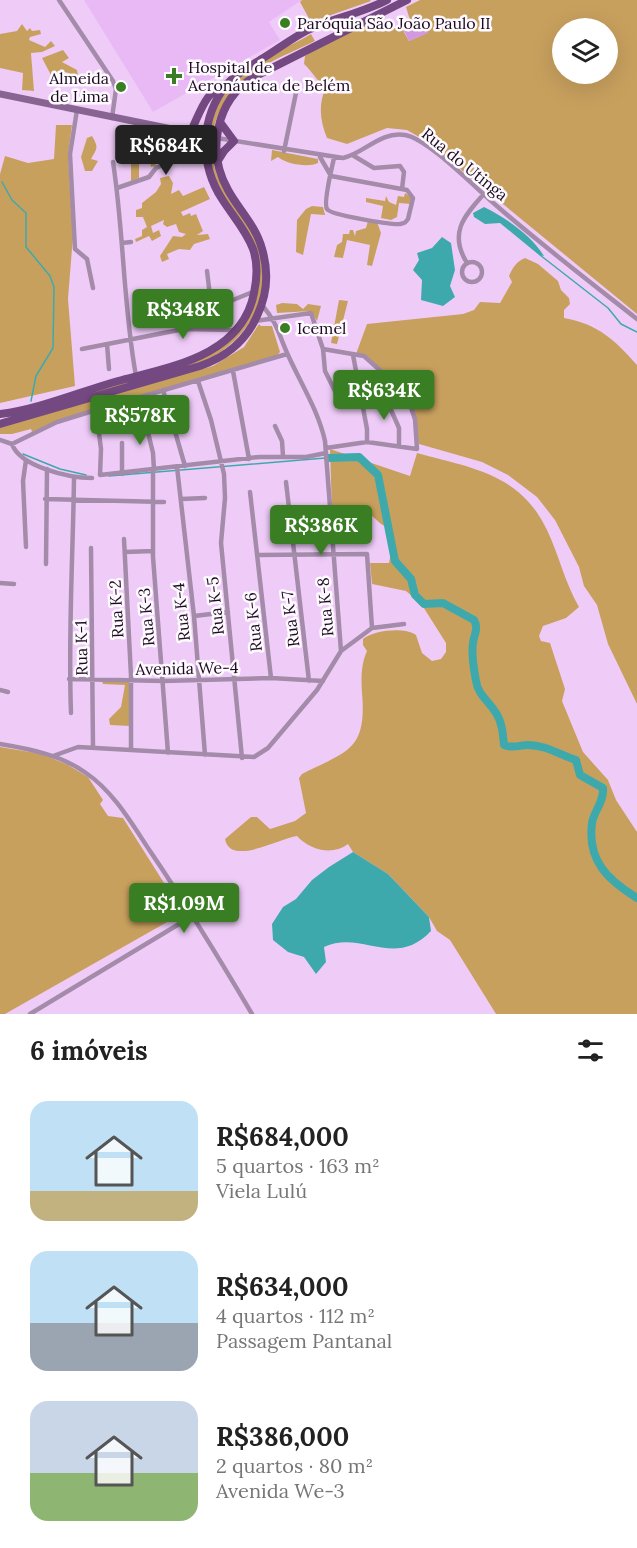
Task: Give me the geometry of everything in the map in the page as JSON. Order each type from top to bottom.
[{"type":"main road","points":[[0,414],[205,355],[221,345],[237,330],[248,314],[255,291],[257,267],[254,250],[246,232],[215,187],[198,132],[208,96],[307,30],[387,0]]},
{"type":"main road","points":[[0,424],[212,362],[236,346],[255,321],[262,305],[266,273],[262,248],[252,225],[228,191],[217,162],[216,138],[220,121],[229,101],[244,83],[315,44],[407,0]]},
{"type":"main road","points":[[332,21],[329,31],[337,34]]},
{"type":"main road","points":[[307,30],[318,35],[315,44]]},
{"type":"main road","points":[[198,132],[211,116],[228,83]]},
{"type":"main road","points":[[217,162],[234,141],[220,121]]},
{"type":"main road","points":[[186,132],[198,132]]},
{"type":"street","points":[[59,0],[113,81],[116,89],[112,118]]},
{"type":"street","points":[[284,151],[297,88]]},
{"type":"street","points":[[0,94],[186,132]]},
{"type":"street","points":[[77,110],[70,154],[75,249],[87,259],[93,288]]},
{"type":"street","points":[[117,188],[149,177],[156,168],[165,164],[156,144],[158,128]]},
{"type":"street","name":"Rua do Utinga","points":[[198,132],[216,138],[334,158],[354,156],[388,135],[411,137],[429,148],[483,195],[637,319]]},
{"type":"street","points":[[354,156],[376,169],[386,170],[398,165],[403,168],[402,189]]},
{"type":"street","points":[[320,157],[330,176]]},
{"type":"street","points":[[330,176],[402,189],[413,198],[410,215],[404,223],[390,224],[377,220],[339,216],[328,211],[325,207],[330,176],[334,158]]},
{"type":"street","points":[[112,162],[117,188],[129,338],[136,376]]},
{"type":"street","points":[[373,184],[376,169]]},
{"type":"street","points":[[467,263],[460,241],[460,228],[466,214],[483,195]]},
{"type":"street","points":[[122,243],[131,242]]},
{"type":"street","points":[[467,263],[479,265],[481,275],[478,280],[468,281],[464,277],[463,268],[467,263]]},
{"type":"street","points":[[207,271],[211,304],[233,300],[255,291]]},
{"type":"street","points":[[262,305],[274,318]]},
{"type":"street","points":[[255,321],[313,315],[324,349],[325,371],[337,395]]},
{"type":"street","name":"Rua K-8","points":[[274,318],[287,354],[320,421],[326,454],[341,651]]},
{"type":"street","points":[[82,349],[184,329],[237,330]]},
{"type":"street","points":[[107,344],[109,369]]},
{"type":"street","points":[[96,410],[101,450],[100,475],[177,469],[184,466],[283,456],[306,457],[326,454],[367,442],[417,449],[415,420],[408,399],[367,358],[324,349]]},
{"type":"street","points":[[0,440],[12,444],[57,422],[287,354]]},
{"type":"street","points":[[353,355],[367,429],[367,442]]},
{"type":"street","points":[[233,371],[249,459]]},
{"type":"street","name":"Rua K-5","points":[[198,381],[211,420],[221,464],[225,498],[221,529],[222,558],[242,758]]},
{"type":"street","points":[[163,390],[184,466]]},
{"type":"street","points":[[384,394],[399,428],[399,446]]},
{"type":"street","points":[[145,420],[146,395]]},
{"type":"street","points":[[131,400],[145,420]]},
{"type":"street","name":"Rua K-3","points":[[145,420],[153,453],[153,550],[168,753]]},
{"type":"street","points":[[275,426],[282,441],[283,456]]},
{"type":"street","points":[[122,443],[122,474]]},
{"type":"street","points":[[12,444],[14,450],[26,460],[46,469],[74,478],[92,478]]},
{"type":"street","points":[[26,460],[22,481],[26,547]]},
{"type":"street","points":[[46,469],[46,564]]},
{"type":"street","name":"Rua K-4","points":[[177,469],[194,616],[205,755]]},
{"type":"street","points":[[71,712],[69,679],[74,570],[74,478]]},
{"type":"street","name":"Rua K-7","points":[[286,482],[308,680]]},
{"type":"street","name":"Rua K-6","points":[[250,492],[271,678]]},
{"type":"street","points":[[181,499],[205,498]]},
{"type":"street","points":[[45,499],[164,502]]},
{"type":"street","name":"Rua K-2","points":[[124,539],[131,680],[131,750]]},
{"type":"street","name":"Rua K-1","points":[[91,548],[93,747]]},
{"type":"street","points":[[125,552],[153,550]]},
{"type":"street","points":[[258,555],[365,553],[369,559],[372,628]]},
{"type":"street","points":[[0,583],[14,584]]},
{"type":"street","points":[[194,616],[228,612]]},
{"type":"street","points":[[53,756],[78,747],[93,747],[254,757],[268,748],[316,690],[341,651],[372,628],[404,624]]},
{"type":"street","name":"Avenida We-4","points":[[69,679],[164,681],[271,678],[323,681]]},
{"type":"street","points":[[308,680],[316,690]]},
{"type":"street","points":[[0,690],[8,692]]},
{"type":"street","points":[[0,744],[53,756],[86,773],[101,785],[130,822],[194,915],[252,1014]]},
{"type":"street","points":[[30,1014],[194,915]]},
{"type":"shaded area","name":"Hospital de Aeronáutica de Belém","points":[[84,0],[302,0],[269,22],[280,40],[153,112]]},
{"type":"shaded area","points":[[302,0],[371,1],[311,22],[300,2]]},
{"type":"shaded area","points":[[420,0],[637,0],[637,314],[426,141],[407,130],[387,128],[347,144],[327,138],[321,112],[326,87],[304,64],[305,56],[339,36],[368,25],[382,24],[403,30],[409,41],[427,33],[420,16],[410,20],[406,7]]},
{"type":"shaded area","points":[[22,24],[27,31],[30,28],[32,31],[40,30],[41,34],[30,37],[29,40],[45,47],[51,41],[55,46],[42,52],[31,53],[34,91],[22,90],[23,73],[0,68],[0,34],[17,31]]},
{"type":"shaded area","points":[[311,34],[315,41],[264,66],[237,86],[226,99],[212,135],[206,134],[222,94],[239,75]]},
{"type":"shaded area","points":[[63,50],[69,58],[62,62],[77,70],[78,76],[70,77],[69,73],[61,71],[58,81],[52,77],[42,58]]},
{"type":"shaded area","points":[[56,125],[72,125],[68,155],[73,236],[68,299],[75,386],[0,403],[0,174],[5,156],[28,163],[54,159]]},
{"type":"shaded area","points":[[92,136],[96,148],[91,159],[98,161],[92,171],[85,171],[81,157],[87,138]]},
{"type":"shaded area","points":[[145,140],[156,166],[151,167],[149,155],[139,157],[139,178],[131,181],[131,156],[125,154],[122,147],[127,141],[136,142],[137,145]]},
{"type":"shaded area","points":[[207,141],[212,141],[212,154],[218,176],[229,197],[250,227],[259,246],[264,266],[259,304],[250,322],[223,350],[205,361],[0,420],[205,357],[226,344],[250,315],[257,294],[259,263],[213,177]]},
{"type":"shaded area","points":[[272,150],[318,159],[318,163],[297,164],[286,162],[278,157],[271,161]]},
{"type":"shaded area","points":[[169,176],[173,183],[171,194],[179,190],[183,196],[204,187],[210,199],[181,212],[183,216],[190,213],[191,216],[196,214],[203,231],[197,235],[208,234],[210,239],[194,244],[190,250],[179,249],[167,254],[169,259],[162,262],[160,256],[173,236],[182,237],[186,234],[179,232],[176,224],[167,227],[163,224],[164,220],[151,226],[153,233],[159,230],[161,236],[152,241],[149,236],[136,242],[135,239],[142,236],[142,230],[147,227],[143,217],[136,217],[136,210],[142,208],[142,203],[156,192],[161,184],[160,178]]},
{"type":"shaded area","points":[[405,193],[411,197],[411,204],[399,203],[397,217],[391,220],[381,218],[383,206],[366,202],[366,198],[385,201],[386,196],[389,202],[396,205],[398,196],[404,197]]},
{"type":"shaded area","points":[[312,206],[323,207],[325,215],[311,214],[303,255],[296,252],[297,220],[306,209]]},
{"type":"shaded area","points":[[484,207],[517,228],[539,248],[544,256],[539,255],[500,223],[485,224],[474,217],[473,213]]},
{"type":"shaded area","points":[[368,221],[377,222],[381,233],[372,266],[367,265],[370,245],[347,240],[343,258],[334,257],[337,245],[342,242],[343,234],[349,234],[350,230],[353,230],[355,236],[356,231],[366,228]]},
{"type":"shaded area","points":[[442,237],[451,243],[455,270],[450,286],[455,297],[443,306],[421,300],[422,280],[413,270],[419,260],[417,253],[432,248]]},
{"type":"shaded area","points":[[525,258],[538,264],[558,281],[561,290],[569,298],[570,304],[564,310],[564,318],[587,324],[605,334],[637,365],[637,704],[608,644],[597,605],[584,586],[579,567],[555,520],[537,497],[508,475],[482,462],[419,444],[407,396],[368,357],[356,354],[367,324],[463,314],[474,310],[480,302],[500,303],[512,282],[509,276],[512,270]]},
{"type":"shaded area","points":[[339,300],[348,301],[337,344],[331,343]]},
{"type":"shaded area","points":[[297,304],[303,309],[308,304],[321,306],[317,321],[311,311],[277,313],[276,305]]},
{"type":"shaded area","points":[[259,324],[272,326],[280,352],[276,357],[63,420],[32,432],[31,429],[12,434],[0,434],[0,427],[213,366],[244,347]]},
{"type":"shaded area","points":[[330,449],[410,476],[417,453],[475,469],[508,485],[523,496],[536,511],[547,530],[579,607],[566,618],[543,626],[539,636],[541,641],[550,643],[565,689],[562,701],[583,752],[608,780],[616,800],[637,832],[637,1014],[496,1014],[450,940],[437,931],[429,917],[388,874],[353,852],[348,844],[335,850],[321,850],[308,845],[297,836],[245,851],[236,851],[229,847],[225,839],[251,817],[257,817],[270,829],[295,821],[306,813],[299,778],[302,774],[342,754],[357,738],[363,712],[362,672],[367,651],[363,645],[363,639],[382,632],[404,631],[416,635],[422,653],[432,661],[441,659],[446,652],[446,643],[422,605],[406,591],[372,584],[370,563],[389,563],[393,542],[390,529],[361,506],[332,513]]},
{"type":"shaded area","points":[[102,681],[129,682],[130,726],[110,725],[109,719],[121,707],[125,685],[103,684]]},
{"type":"shaded area","points":[[0,747],[42,754],[88,777],[103,800],[100,804],[108,816],[123,818],[183,913],[5,1014],[0,1014]]},
{"type":"shaded area","points":[[353,852],[388,874],[429,917],[431,931],[417,942],[404,947],[391,948],[352,942],[324,947],[326,962],[316,974],[304,957],[288,952],[273,940],[272,924],[283,907],[296,899],[312,880]]},
{"type":"building","points":[[420,16],[428,33],[409,41],[401,24]]},
{"type":"waterway","points":[[2,182],[12,200],[26,213],[26,247],[50,276],[54,287],[53,348],[36,376],[31,401]]},
{"type":"waterway","points":[[540,255],[608,308],[621,324],[637,332]]},
{"type":"waterway","points":[[23,454],[60,469],[86,475]]},
{"type":"waterway","points":[[328,458],[359,457],[378,475],[395,561],[411,579],[415,595],[424,604],[443,603],[474,620],[476,629],[473,658],[477,686],[498,717],[504,745],[541,747],[576,760],[580,775],[603,788],[602,798],[592,823],[591,836],[596,859],[617,884],[637,898]]},
{"type":"waterway","points":[[109,476],[325,458]]},
{"type":"place","name":"Paróquia São João Paulo II","points":[[285,23]]},
{"type":"place","name":"Hospital de Aeronáutica de Belém","points":[[174,76]]},
{"type":"place","name":"Almeida de Lima","points":[[121,87]]},
{"type":"place","name":"Icemel","points":[[285,328]]}]
